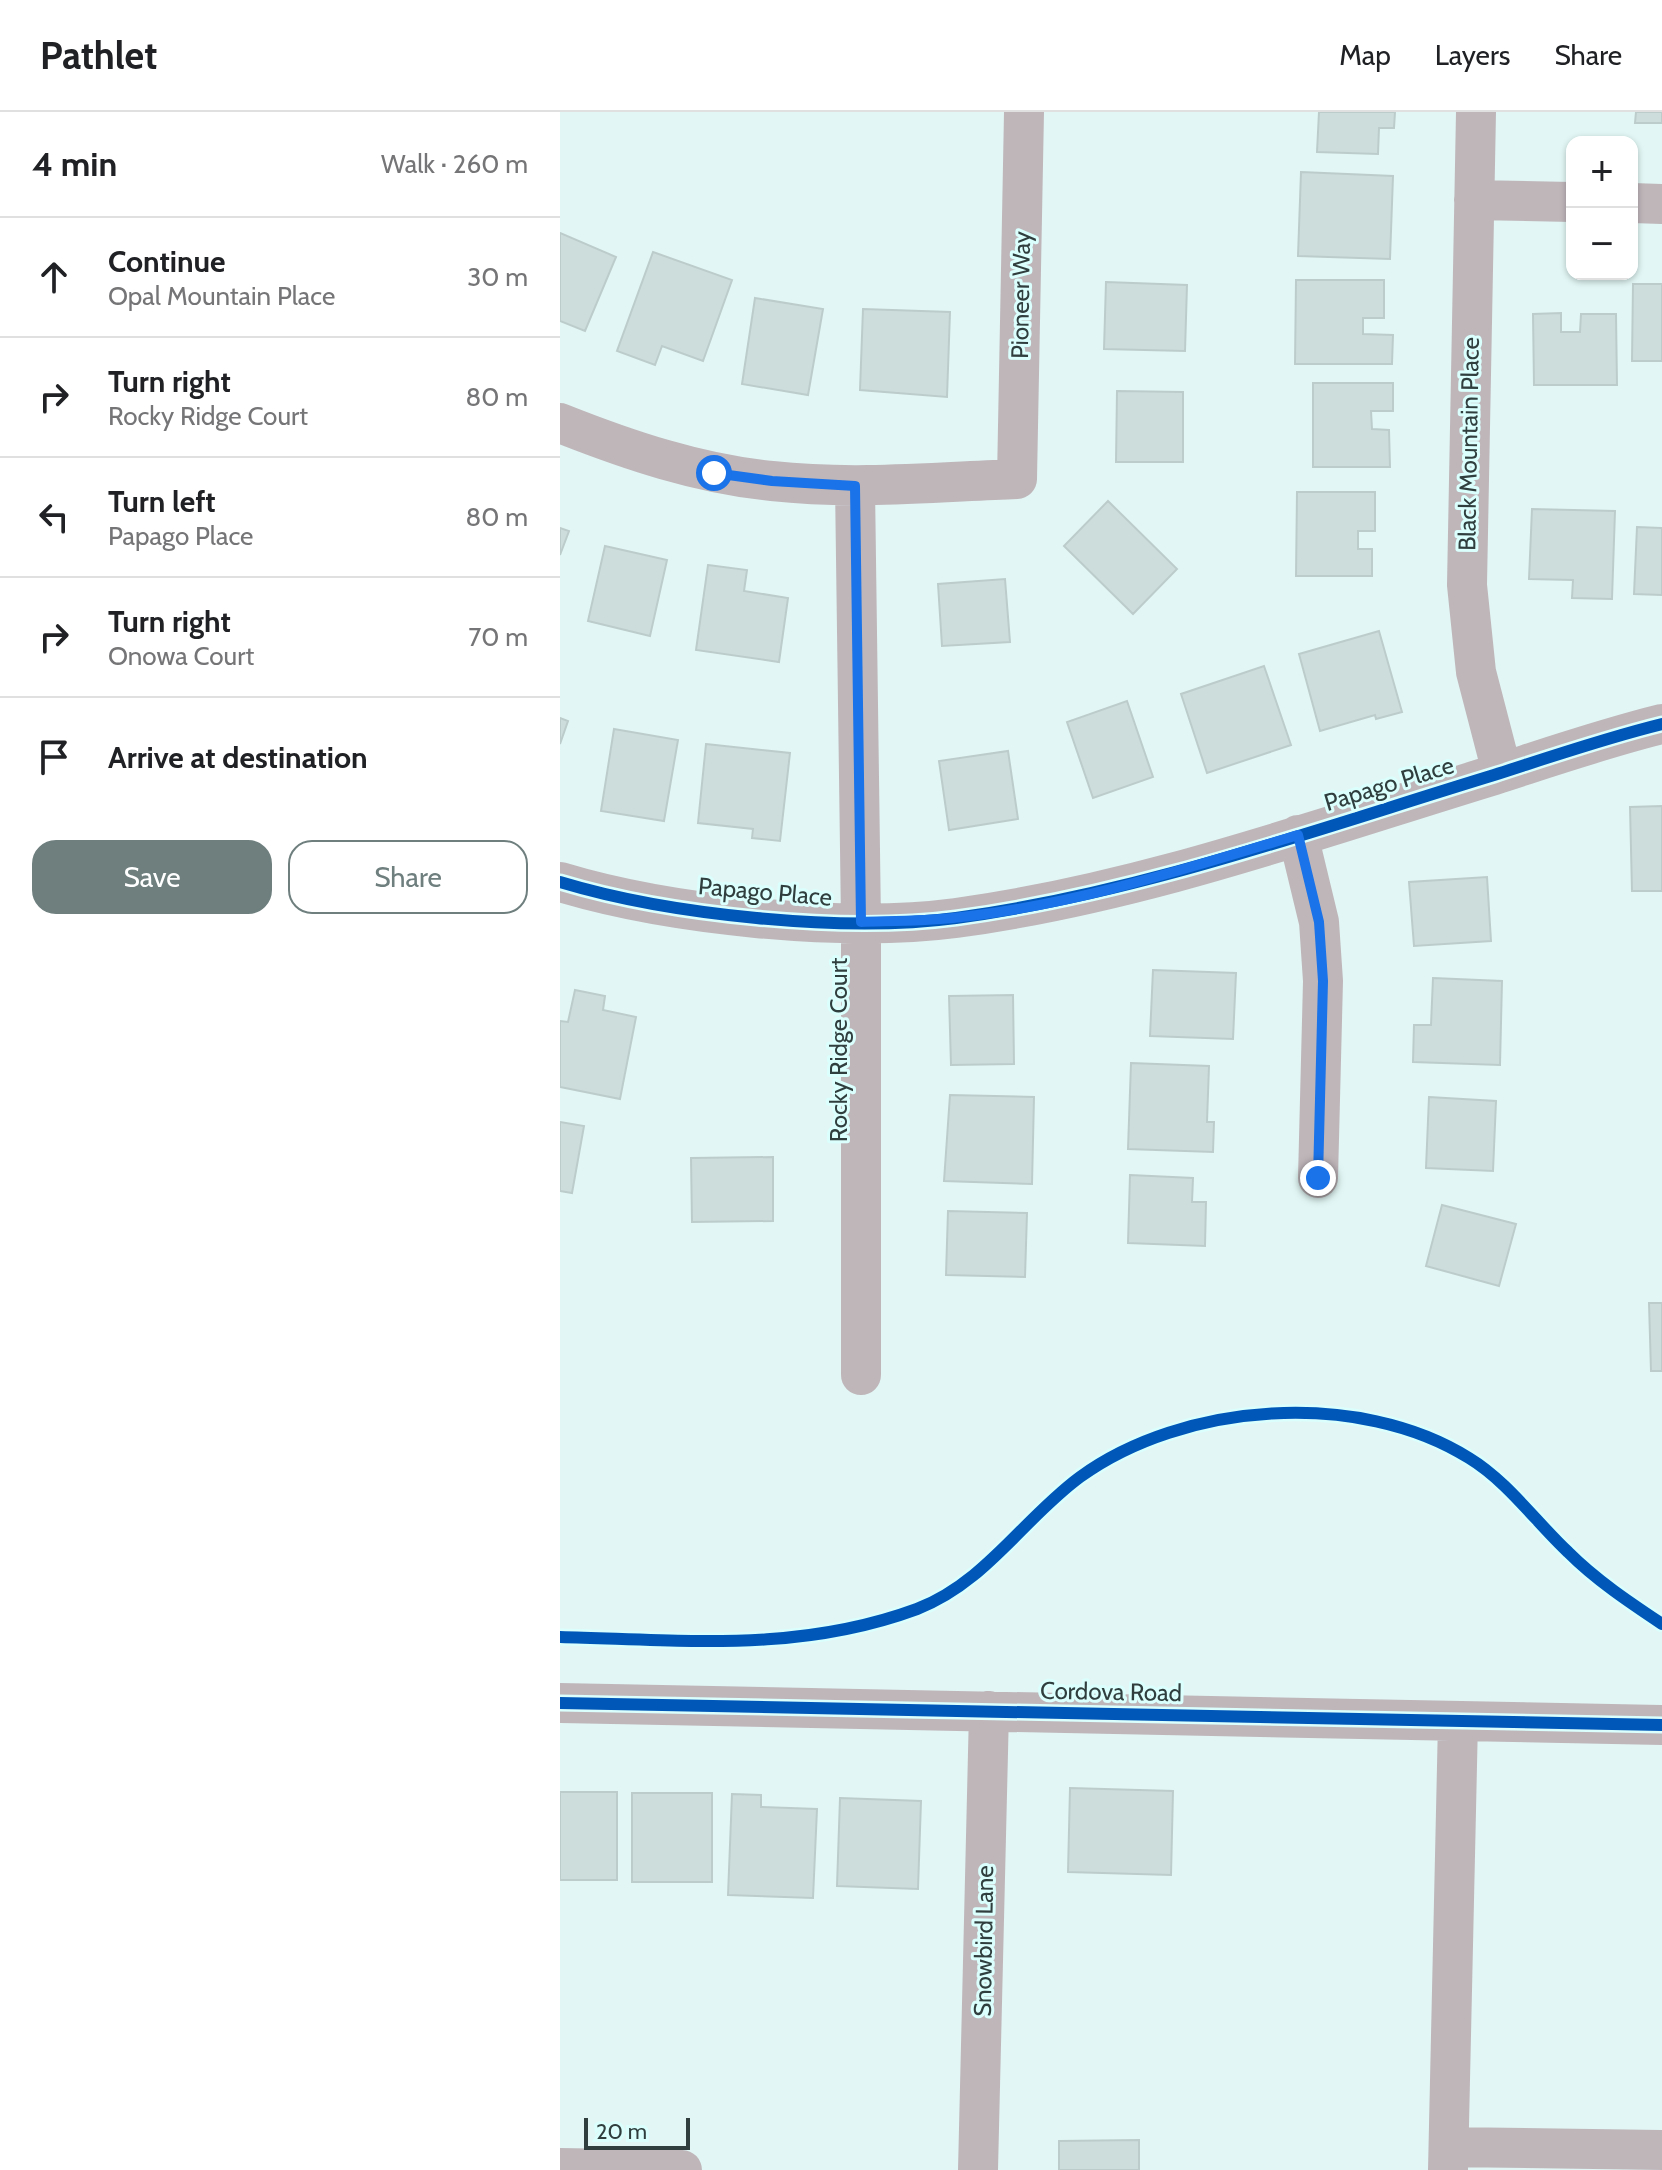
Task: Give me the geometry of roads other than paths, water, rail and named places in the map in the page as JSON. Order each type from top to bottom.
[{"type":"street","name":"Pioneer Way","points":[[855,486],[1017,479],[1024,112]]},
{"type":"street","name":"Black Mountain Place","points":[[1476,112],[1467,585],[1476,672],[1502,772]]},
{"type":"street","points":[[1474,200],[1566,202]]},
{"type":"street","points":[[1638,203],[1662,204]]},
{"type":"street","points":[[560,423],[621,448],[714,473],[772,481],[855,486]]},
{"type":"street","name":"Rocky Ridge Court","points":[[855,486],[861,922],[861,1375]]},
{"type":"street","name":"Papago Place","points":[[560,882],[672,906],[748,916],[861,922],[952,918],[1048,903],[1149,880],[1662,724]]},
{"type":"street","points":[[1298,835],[1319,922],[1323,981],[1318,1178]]},
{"type":"street","name":"Cordova Road","points":[[560,1703],[1662,1725]]},
{"type":"street","name":"Snowbird Lane","points":[[978,2170],[989,1711]]},
{"type":"street","points":[[1458,1721],[1448,2158],[1662,2150]]},
{"type":"street","points":[[560,2168],[682,2170]]}]
